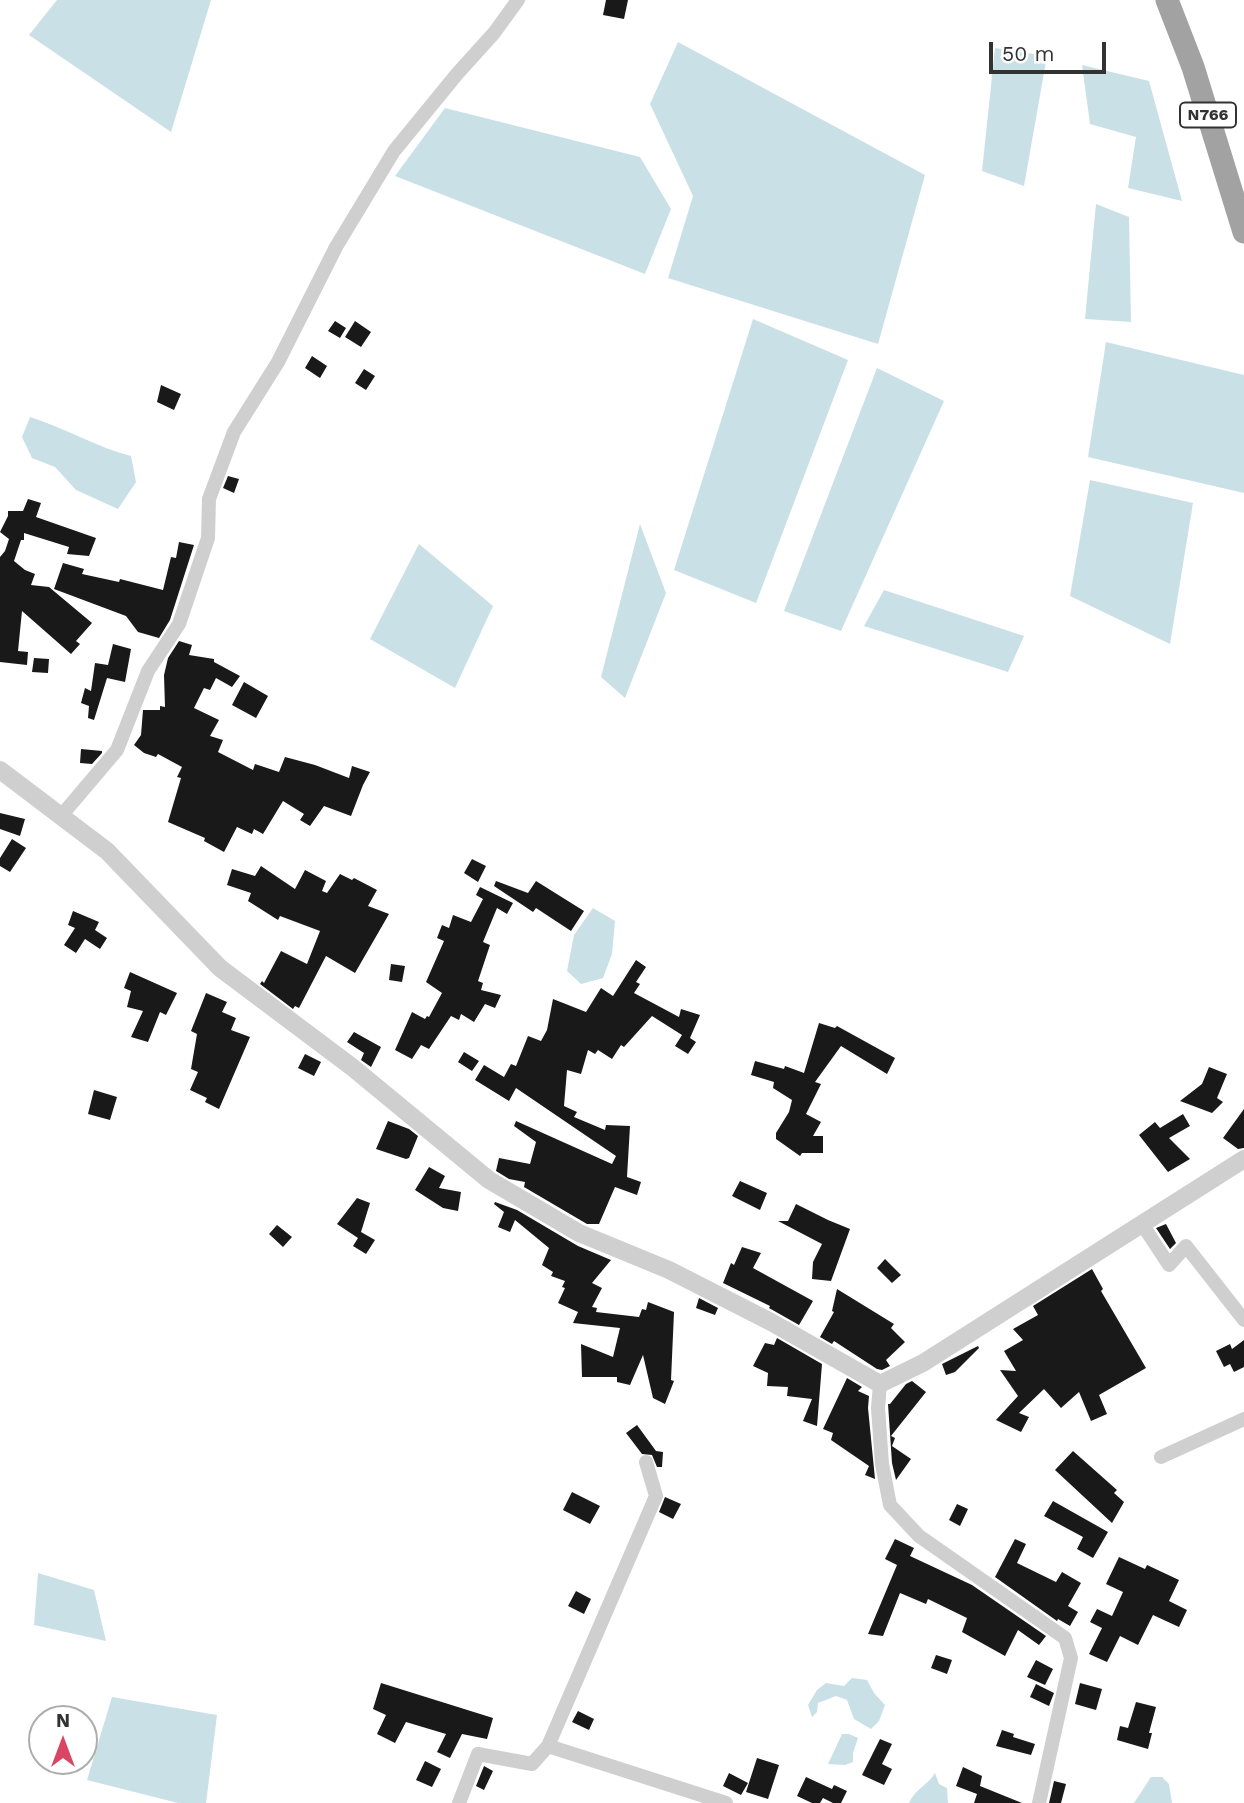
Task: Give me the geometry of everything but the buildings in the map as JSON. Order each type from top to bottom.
[{"type":"highway","name":"N766","points":[[1167,0],[1193,67],[1244,232]]},
{"type":"street","points":[[61,816],[117,750],[148,671],[179,624],[208,538],[209,499],[234,432],[278,362],[336,247],[394,151],[494,33],[518,0]]},
{"type":"street","points":[[0,770],[107,851],[220,968],[352,1067],[489,1180],[579,1233],[669,1270],[772,1322],[880,1384]]},
{"type":"street","points":[[880,1384],[923,1363],[1244,1159]]},
{"type":"street","points":[[1142,1224],[1169,1265],[1186,1246],[1244,1320]]},
{"type":"street","points":[[880,1384],[878,1408],[882,1464],[890,1505],[919,1536],[1065,1638],[1069,1646],[1071,1658],[1039,1803]]},
{"type":"street","points":[[1160,1457],[1244,1419]]},
{"type":"street","points":[[459,1803],[478,1754],[532,1764],[548,1746],[656,1496],[646,1462]]},
{"type":"street","points":[[548,1746],[726,1803]]},
{"type":"water","points":[[57,0],[211,0],[171,132],[29,35]]},
{"type":"water","points":[[678,42],[925,175],[878,344],[668,278],[693,196],[650,104]]},
{"type":"water","points":[[995,48],[1047,56],[1024,186],[982,171]]},
{"type":"water","points":[[1082,65],[1149,81],[1182,201],[1128,188],[1136,137],[1090,124]]},
{"type":"water","points":[[445,108],[640,157],[671,209],[645,274],[395,176]]},
{"type":"water","points":[[1096,204],[1129,217],[1131,322],[1085,319]]},
{"type":"water","points":[[753,319],[848,360],[756,603],[674,570]]},
{"type":"water","points":[[1106,342],[1244,375],[1244,493],[1088,457]]},
{"type":"water","points":[[877,368],[944,401],[841,631],[784,611]]},
{"type":"water","points":[[30,417],[131,456],[136,482],[118,509],[76,490],[55,467],[32,458],[22,437]]},
{"type":"water","points":[[1090,480],[1193,503],[1170,644],[1070,596]]},
{"type":"water","points":[[640,524],[666,593],[625,698],[601,677]]},
{"type":"water","points":[[419,544],[493,606],[455,688],[370,639]]},
{"type":"water","points":[[884,590],[1024,636],[1008,672],[864,626]]},
{"type":"water","points":[[593,908],[615,921],[612,954],[603,978],[581,984],[567,971],[574,935]]},
{"type":"water","points":[[38,1573],[94,1590],[106,1641],[34,1625]]},
{"type":"water","points":[[852,1678],[867,1680],[885,1705],[879,1721],[871,1729],[854,1719],[847,1700],[836,1696],[818,1703],[817,1712],[812,1717],[808,1705],[817,1690],[826,1683],[844,1686]]},
{"type":"water","points":[[112,1697],[217,1715],[206,1803],[178,1803],[87,1780],[89,1775],[98,1775],[98,1743]]},
{"type":"water","points":[[842,1734],[858,1738],[853,1762],[845,1765],[828,1764]]},
{"type":"water","points":[[935,1773],[939,1784],[947,1788],[948,1803],[909,1803],[914,1794]]},
{"type":"water","points":[[1151,1777],[1162,1777],[1169,1784],[1172,1803],[1134,1803]]}]
